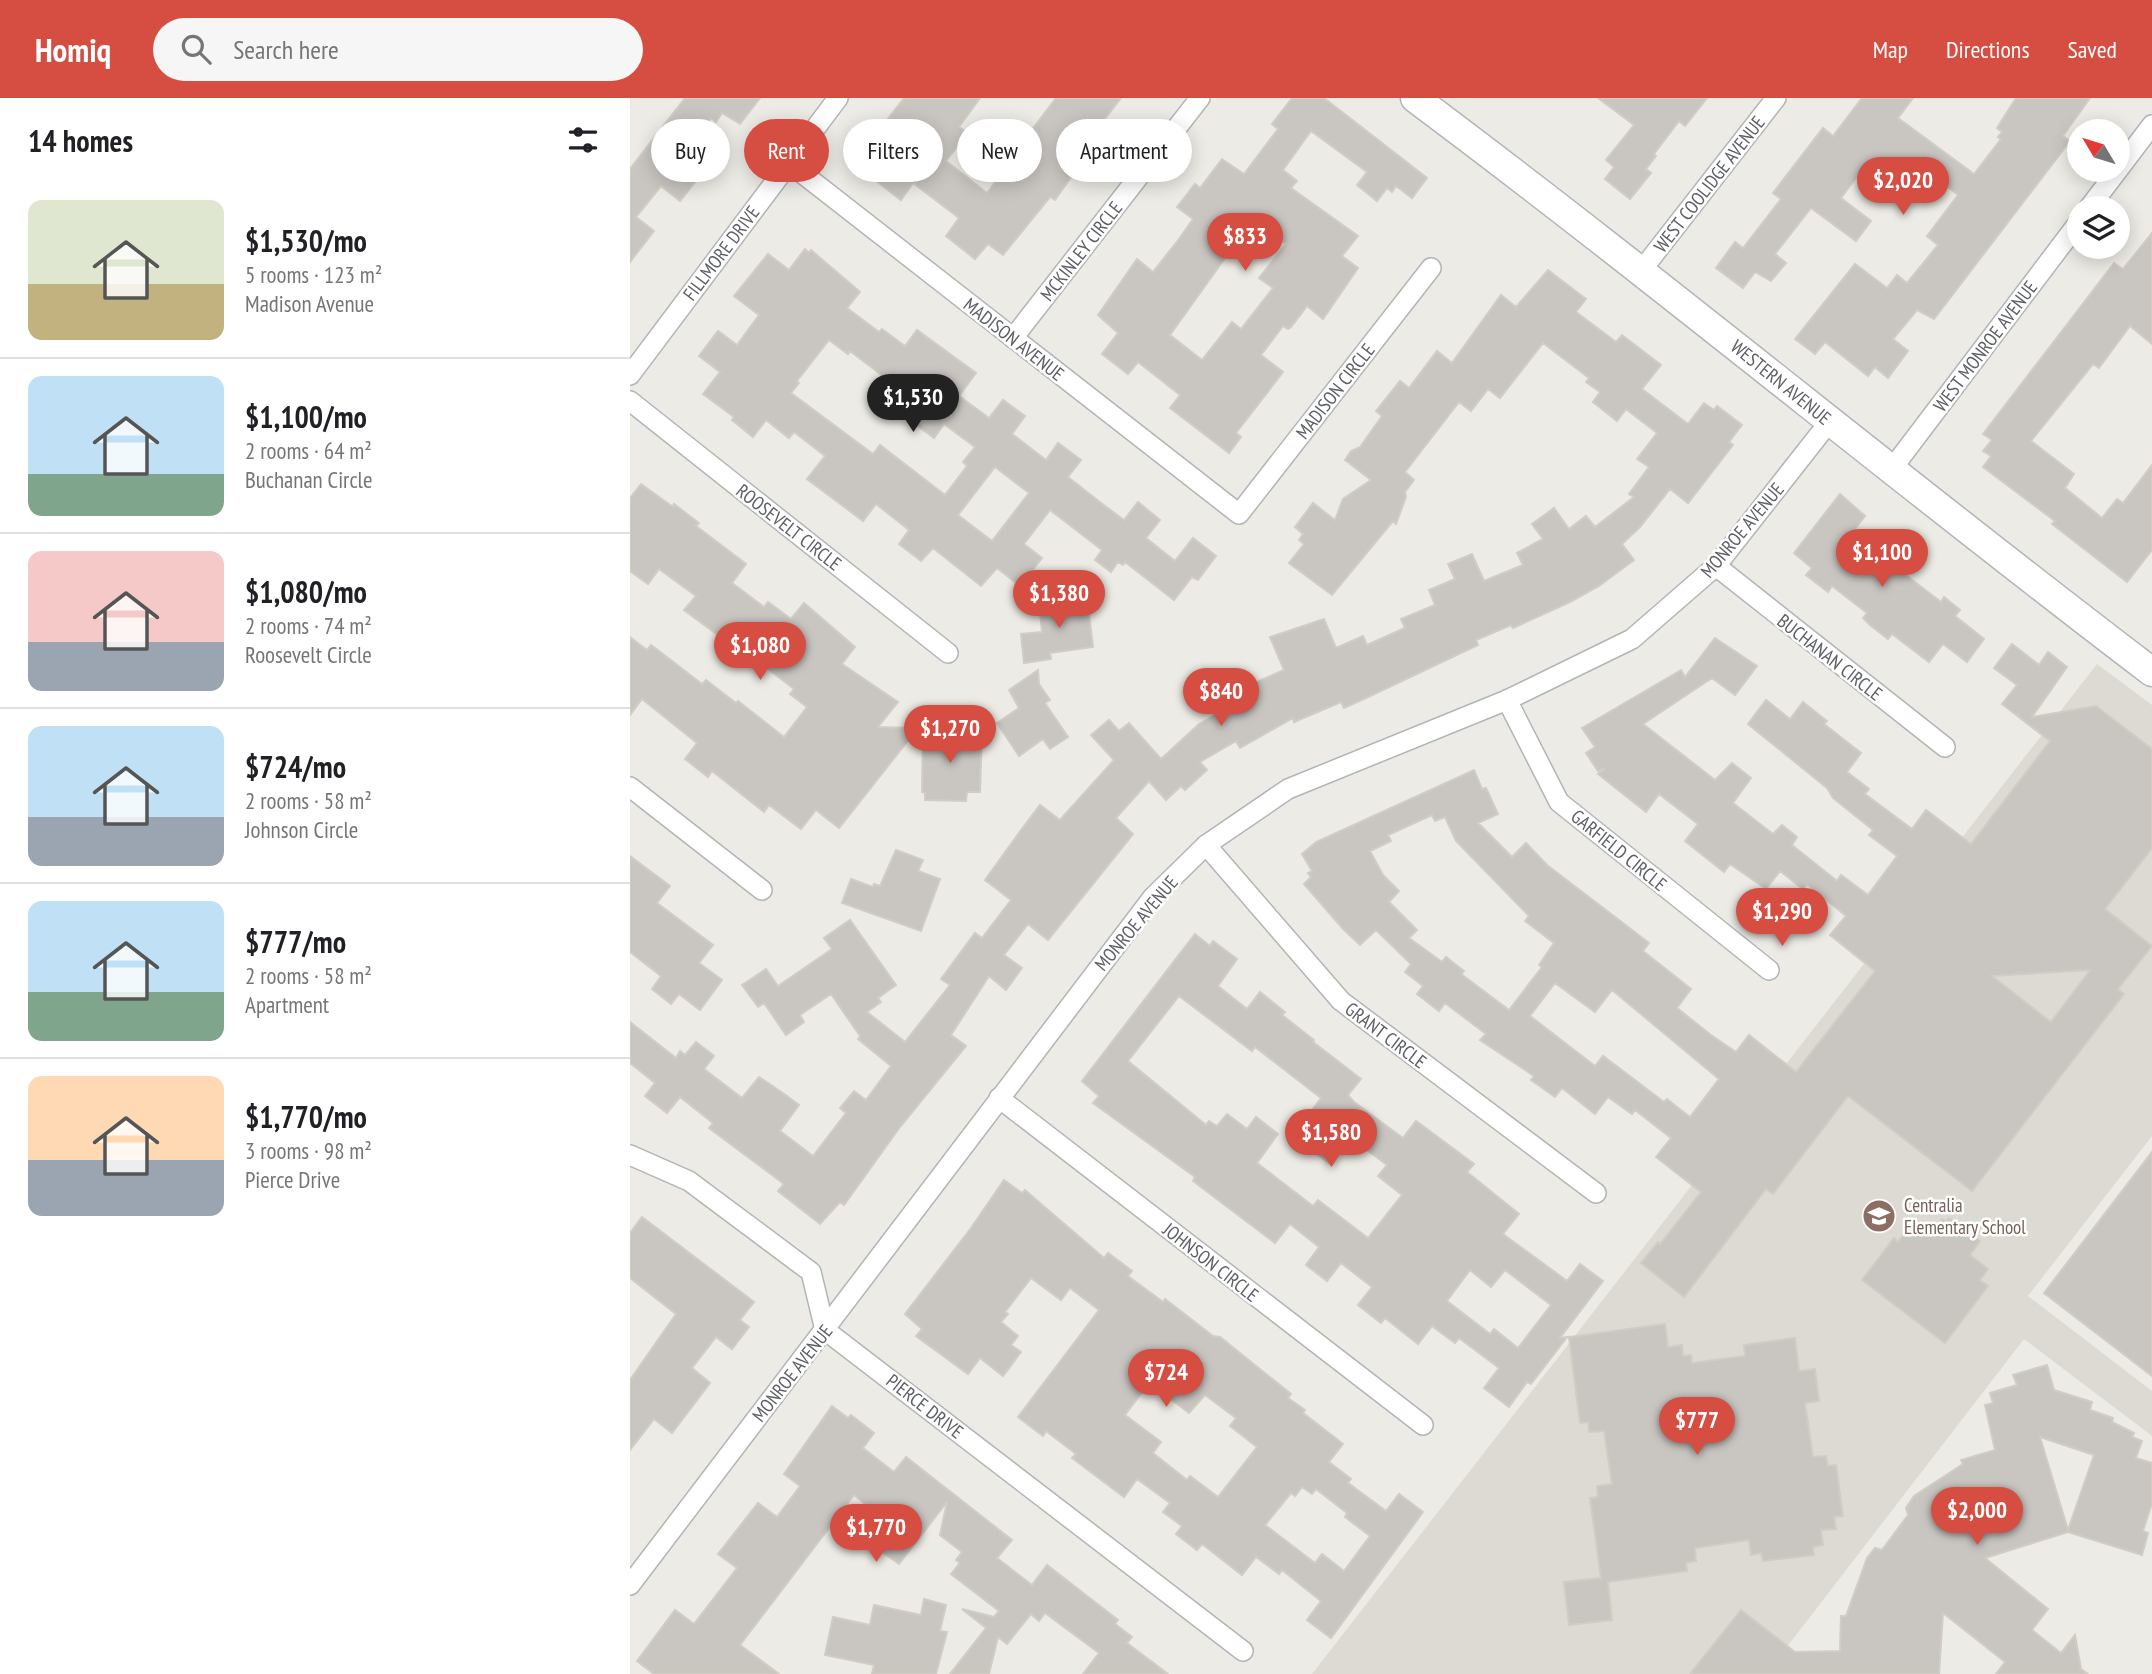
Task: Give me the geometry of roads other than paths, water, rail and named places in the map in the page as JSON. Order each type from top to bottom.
[{"type":"main road","name":"WESTERN AVENUE","points":[[1415,98],[1642,271],[1891,470],[2150,666]]},
{"type":"street","name":"FILLMORE DRIVE","points":[[822,119],[838,98]]},
{"type":"street","name":"MCKINLEY CIRCLE","points":[[1013,338],[1200,98]]},
{"type":"street","name":"WEST COOLIDGE AVENUE","points":[[1642,271],[1776,98]]},
{"type":"street","points":[[2098,196],[2152,125]]},
{"type":"street","name":"FILLMORE DRIVE","points":[[630,375],[775,182]]},
{"type":"street","name":"MADISON AVENUE","points":[[813,182],[1239,514]]},
{"type":"street","name":"WEST MONROE AVENUE","points":[[1891,470],[2067,238]]},
{"type":"street","name":"MADISON CIRCLE","points":[[1239,514],[1431,268]]},
{"type":"street","name":"ROOSEVELT CIRCLE","points":[[630,401],[948,653]]},
{"type":"street","name":"MONROE AVENUE","points":[[630,1585],[1153,897],[1206,845],[1288,789],[1507,700],[1632,639],[1716,566],[1830,421]]},
{"type":"street","name":"BUCHANAN CIRCLE","points":[[1716,566],[1945,747]]},
{"type":"street","name":"GARFIELD CIRCLE","points":[[1507,700],[1559,802],[1769,970]]},
{"type":"street","points":[[630,787],[762,890]]},
{"type":"street","name":"GRANT CIRCLE","points":[[1206,845],[1341,1001],[1596,1193]]},
{"type":"street","name":"JOHNSON CIRCLE","points":[[999,1098],[1423,1425]]},
{"type":"street","points":[[630,1155],[689,1181],[811,1272],[825,1330]]},
{"type":"street","name":"PIERCE DRIVE","points":[[825,1330],[1243,1651]]},
{"type":"place","name":"Centralia Elementary School","points":[[1879,1216]]}]
